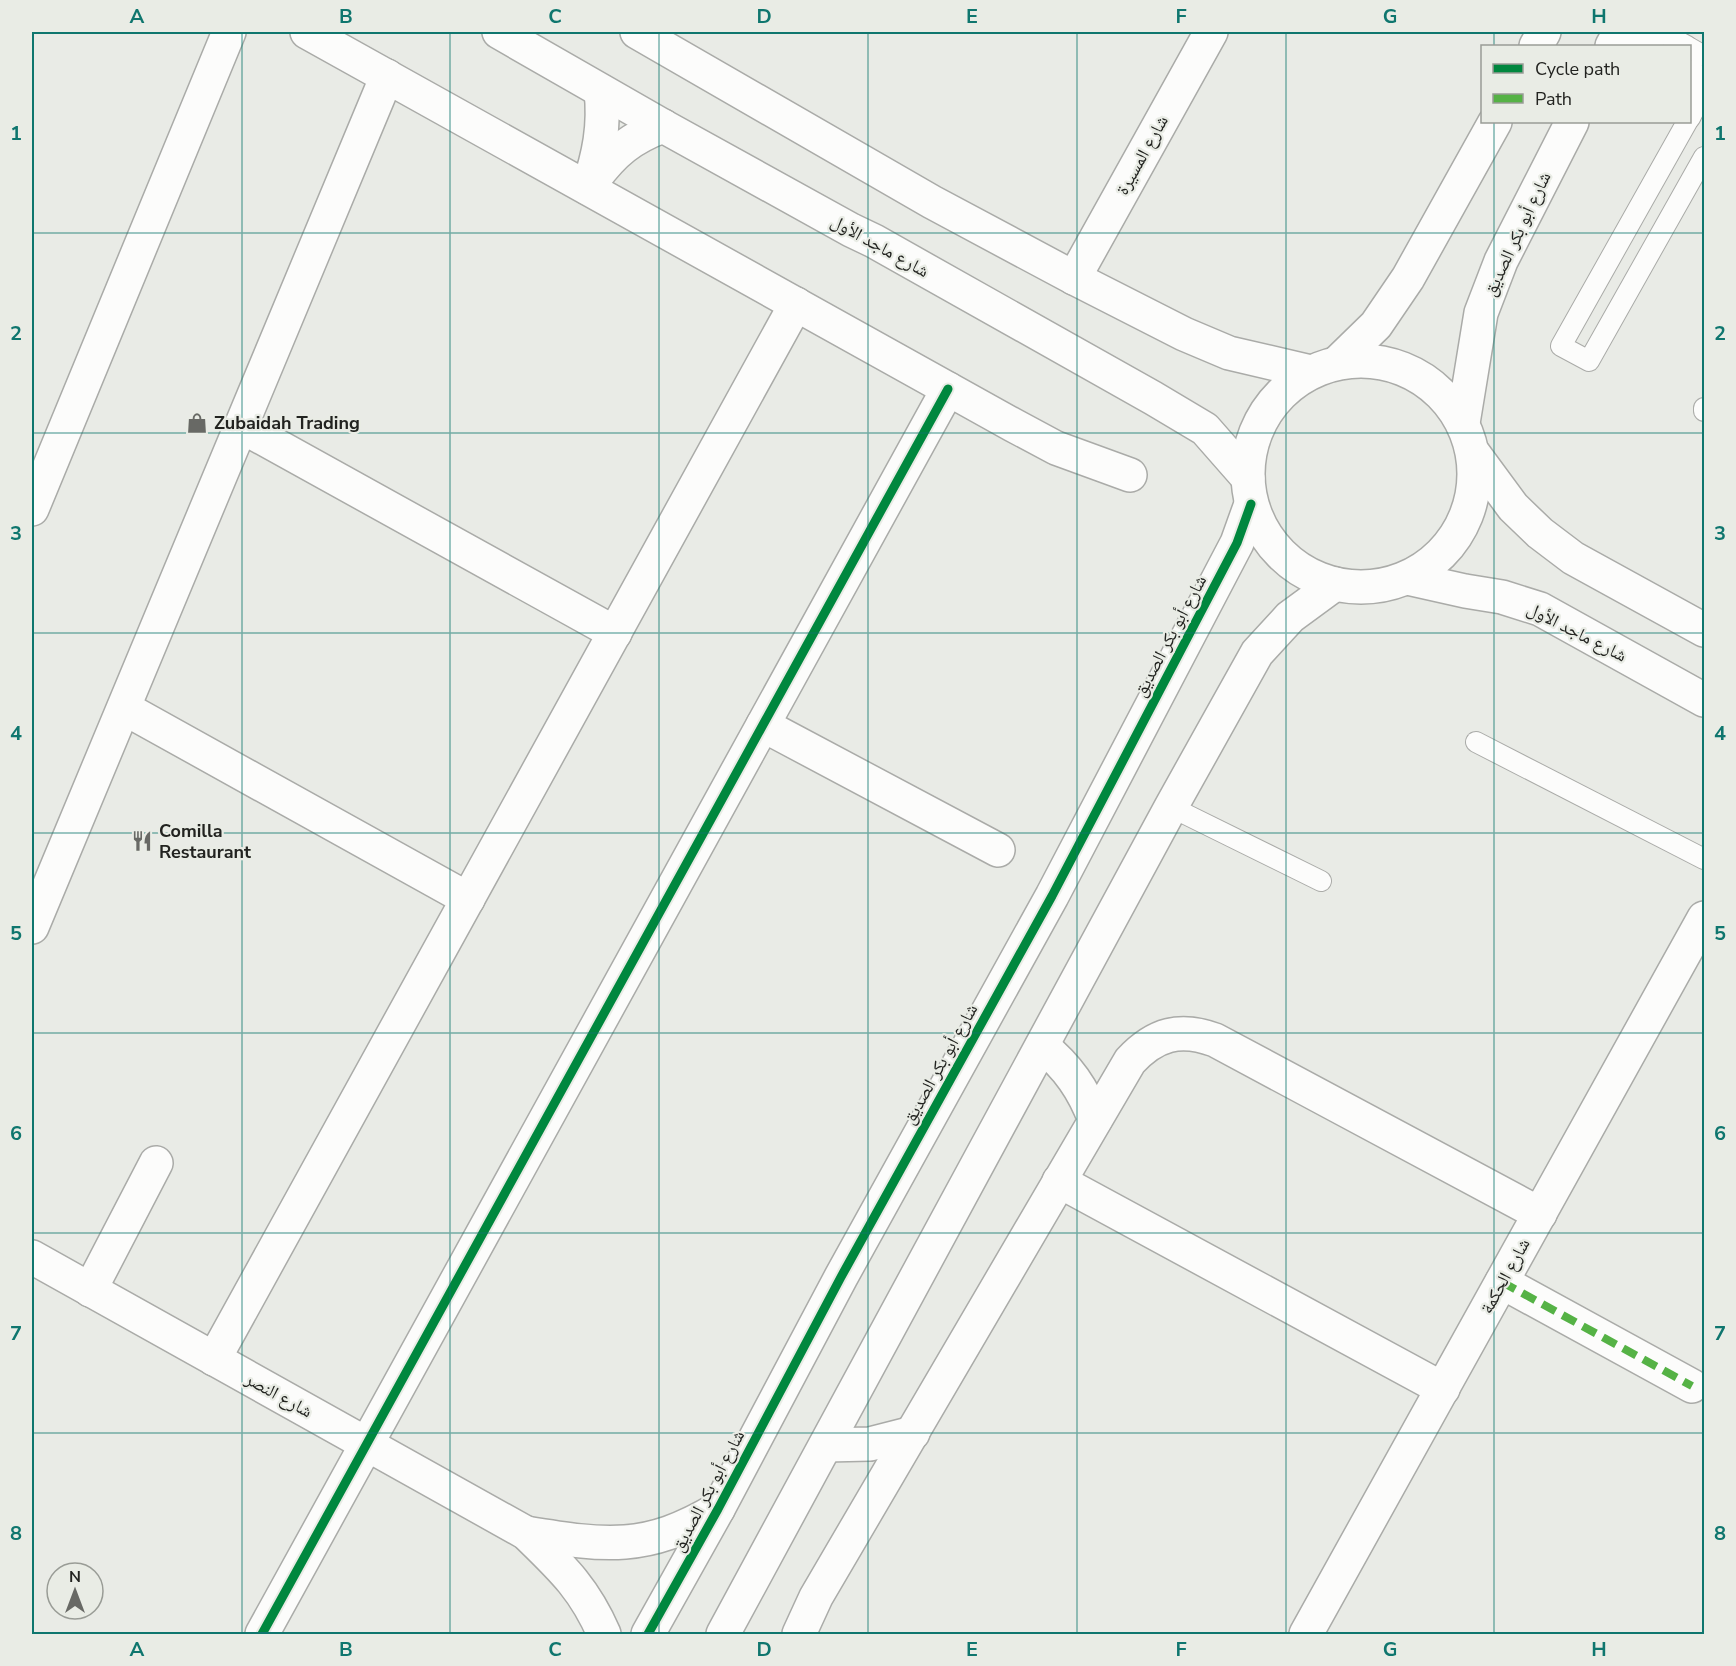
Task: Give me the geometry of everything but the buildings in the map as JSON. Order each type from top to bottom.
[{"type":"street","points":[[32,509],[229,32]]},
{"type":"street","points":[[307,32],[1056,448],[1130,475]]},
{"type":"street","name":"شارع ماجد الأول","points":[[499,32],[1205,429],[1249,491]]},
{"type":"street","points":[[637,32],[932,202],[1184,334],[1229,353],[1324,368],[1375,362],[1410,371],[1441,393],[1463,423],[1473,454],[1474,492],[1462,527],[1439,557],[1407,578],[1372,587],[1335,584],[1307,573],[1282,555],[1263,532],[1249,491],[1251,445],[1264,415],[1284,390],[1324,368],[1376,325],[1408,278],[1494,123]]},
{"type":"street","name":"شارع المسيرة","points":[[1074,278],[1211,32]]},
{"type":"street","points":[[32,927],[387,76]]},
{"type":"street","points":[[588,188],[601,142],[603,108],[601,91]]},
{"type":"street","name":"شارع أبو بكر الصديق","points":[[1463,423],[1481,312],[1505,251],[1571,123]]},
{"type":"street","points":[[588,188],[618,151],[631,140],[663,126]]},
{"type":"street","points":[[214,1359],[796,304]]},
{"type":"street","points":[[262,1635],[948,389]]},
{"type":"street","points":[[241,426],[615,633]]},
{"type":"street","points":[[1473,454],[1513,507],[1573,558],[1704,630]]},
{"type":"street","name":"شارع أبو بكر الصديق","points":[[648,1635],[718,1509],[841,1277],[1052,896],[1237,543],[1249,491]]},
{"type":"street","name":"شارع ماجد الأول","points":[[1407,578],[1502,597],[1540,609],[1704,700]]},
{"type":"street","points":[[723,1635],[1171,807],[1257,653],[1290,617],[1335,584]]},
{"type":"street","points":[[124,708],[468,898]]},
{"type":"street","points":[[763,725],[998,850]]},
{"type":"street","name":"شارع الحكمة","points":[[1306,1635],[1704,918]]},
{"type":"street","points":[[799,1635],[816,1597],[1130,1061],[1153,1041],[1168,1035],[1184,1033],[1215,1040],[1540,1214]]},
{"type":"street","points":[[1042,1046],[1060,1061],[1075,1079],[1087,1099],[1095,1120]]},
{"type":"street","points":[[90,1290],[156,1163]]},
{"type":"street","points":[[1059,1181],[1443,1389]]},
{"type":"street","name":"شارع النصر","points":[[32,1257],[526,1533],[579,1588],[594,1612],[604,1635]]},
{"type":"street","points":[[1502,1282],[1692,1386]]},
{"type":"street","points":[[826,1445],[870,1444],[913,1433]]},
{"type":"street","name":"شارع النصر","points":[[526,1533],[578,1542],[607,1544],[637,1542],[675,1532],[718,1509]]},
{"type":"lane","points":[[1627,32],[1652,45]]},
{"type":"lane","points":[[1661,32],[1684,45]]},
{"type":"lane","points":[[1691,53],[1698,67],[1702,100],[1691,116]]},
{"type":"lane","points":[[1686,123],[1561,346],[1590,362],[1704,157]]},
{"type":"lane","points":[[1476,742],[1704,859]]},
{"type":"lane","points":[[1171,807],[1321,881]]},
{"type":"marked path","points":[[1502,1282],[1692,1386]]},
{"type":"cycle path","points":[[262,1634],[948,389]]},
{"type":"cycle path","points":[[648,1634],[718,1509],[841,1277],[1052,896],[1237,543],[1251,504]]},
{"type":"place","name":"Zubaidah Trading","points":[[197,423]]},
{"type":"place","name":"Comilla Restaurant","points":[[142,841]]}]
